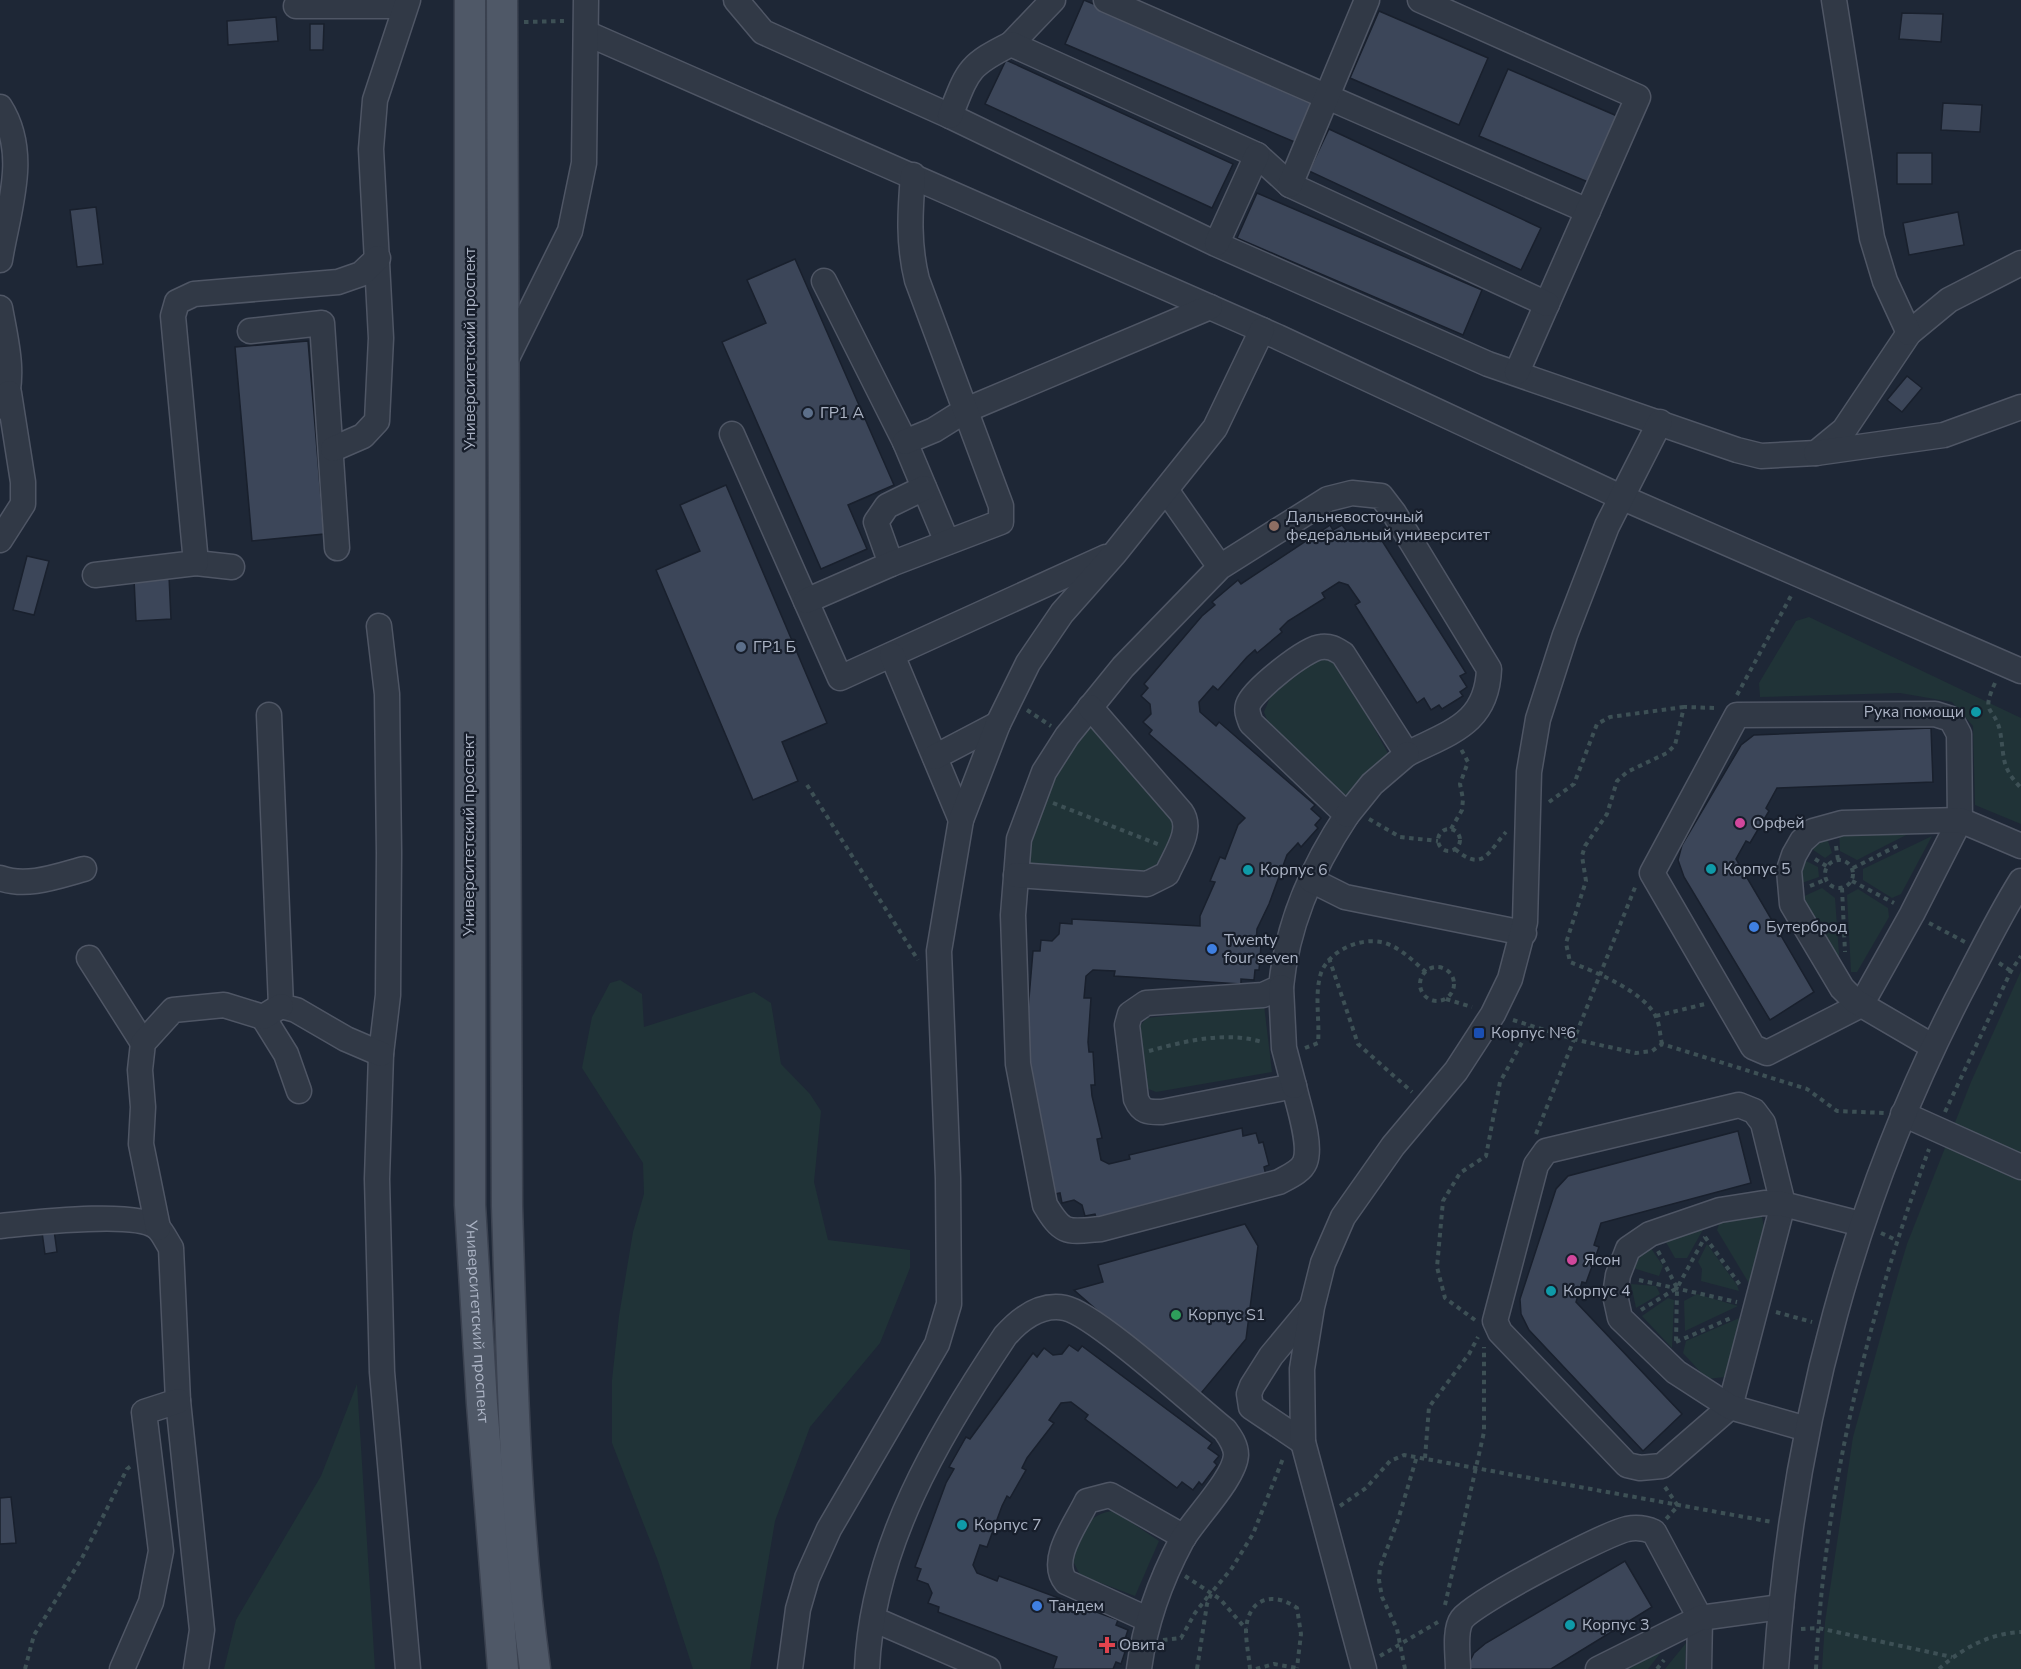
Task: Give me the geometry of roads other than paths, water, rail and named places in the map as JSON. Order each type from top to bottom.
[{"type":"main road","name":"Университетский проспект","points":[[470,0],[470,1205],[482,1404],[503,1669]]},
{"type":"main road","name":"Университетский проспект","points":[[509,11],[503,366],[507,1206],[514,1402],[528,1617],[535,1669]]},
{"type":"main road","points":[[470,366],[503,366]]},
{"type":"street","points":[[736,0],[763,32],[950,116],[1216,243],[1488,364],[1517,372],[1737,450],[1761,456],[1816,453],[1944,435],[2021,407]]},
{"type":"street","points":[[950,116],[972,68],[981,59],[1011,44],[1053,0]]},
{"type":"street","points":[[1106,0],[1588,211]]},
{"type":"street","points":[[1290,185],[1367,0]]},
{"type":"street","points":[[1420,0],[1638,97],[1517,372]]},
{"type":"street","points":[[1834,0],[1872,238],[1885,281],[1909,333]]},
{"type":"street","points":[[296,6],[406,3],[375,100],[371,149],[381,338],[377,420],[363,436],[333,449]]},
{"type":"street","points":[[503,366],[570,231],[584,163],[586,18],[913,175],[1262,330],[1621,497],[2013,668]]},
{"type":"street","points":[[1011,44],[1257,155],[1290,185],[1547,304]]},
{"type":"street","points":[[0,107],[14,139],[15,181],[0,260]]},
{"type":"street","points":[[1216,243],[1257,155]]},
{"type":"street","points":[[806,602],[891,564],[1001,522],[1001,506],[917,280],[910,254],[908,229],[913,175]]},
{"type":"street","points":[[195,563],[173,316],[177,302],[194,294],[338,282],[361,274],[378,258]]},
{"type":"street","points":[[1816,453],[1844,430],[1909,333],[1949,300],[2021,263]]},
{"type":"street","points":[[824,281],[905,442],[947,542]]},
{"type":"street","points":[[905,442],[934,430],[966,410],[1210,307]]},
{"type":"street","points":[[0,308],[10,371],[9,393],[23,482],[23,504],[0,540]]},
{"type":"street","points":[[250,331],[322,323],[333,449],[338,548]]},
{"type":"street","points":[[790,1669],[798,1609],[807,1578],[829,1530],[936,1344],[950,1304],[948,1178],[939,951],[961,820],[998,724],[1028,663],[1062,613],[1115,553],[1215,428],[1262,330]]},
{"type":"street","points":[[0,418],[9,393]]},
{"type":"street","points":[[1364,1668],[1322,1518],[1296,1439],[1302,1369],[1312,1307],[1323,1263],[1343,1217],[1393,1146],[1429,1106],[1456,1071],[1493,1014],[1510,979],[1524,933],[1529,772],[1538,719],[1565,635],[1621,497],[1660,422]]},
{"type":"street","points":[[732,434],[840,678],[1115,553]]},
{"type":"street","points":[[891,564],[876,522],[887,506],[924,488]]},
{"type":"street","points":[[1166,490],[1220,567]]},
{"type":"street","points":[[1352,493],[1381,496],[1394,513],[1489,669],[1488,690],[1473,718],[1407,754],[1372,784],[1349,812],[1328,844],[1311,880],[1284,956],[1281,987],[1284,1048],[1307,1147],[1305,1163],[1294,1174],[1279,1182],[1101,1229],[1073,1232],[1057,1225],[1045,1205],[1018,1064],[1013,915],[1019,839],[1044,772],[1067,736],[1123,666],[1220,567],[1328,499],[1352,493]]},
{"type":"street","points":[[95,575],[195,563],[232,567]]},
{"type":"street","points":[[379,626],[387,694],[389,853],[388,995],[381,1054],[377,1179],[382,1372],[408,1669]]},
{"type":"street","points":[[1349,812],[1251,723],[1247,714],[1248,704],[1255,692],[1305,654],[1318,647],[1332,647],[1343,654],[1407,754]]},
{"type":"street","points":[[892,654],[961,820]]},
{"type":"street","points":[[1016,875],[1146,884],[1167,874],[1187,830],[1187,820],[1090,706]]},
{"type":"street","points":[[1935,714],[1951,719],[1959,734],[1960,820],[1912,914],[1861,1005],[1767,1053],[1753,1047],[1652,873],[1737,715],[1935,714]]},
{"type":"street","points":[[269,715],[272,1011],[299,1091]]},
{"type":"street","points":[[935,757],[998,724]]},
{"type":"street","points":[[1932,1046],[1861,1005],[1842,988],[1792,904],[1789,870],[1797,849],[1813,831],[1828,826],[1960,820],[2021,846]]},
{"type":"street","points":[[0,878],[7,881],[36,881],[84,869]]},
{"type":"street","points":[[1311,880],[1345,897],[1361,901],[1408,908],[1524,933]]},
{"type":"street","points":[[1776,1669],[1780,1607],[1790,1526],[1807,1429],[1830,1327],[1861,1224],[1932,1046],[2021,881]]},
{"type":"street","points":[[89,958],[143,1043]]},
{"type":"street","points":[[1281,987],[1263,995],[1146,1003],[1130,1014],[1127,1025],[1136,1099],[1139,1107],[1146,1112],[1162,1112],[1294,1086]]},
{"type":"street","points":[[196,1669],[202,1630],[178,1401],[171,1248],[158,1228],[141,1144],[143,1107],[140,1070],[143,1043],[173,1010],[224,1005],[272,1011],[296,1010],[346,1039],[381,1054]]},
{"type":"street","points":[[1739,1106],[1754,1111],[1763,1123],[1783,1204],[1730,1407],[1662,1466],[1626,1465],[1500,1332],[1496,1321],[1536,1165],[1546,1151],[1739,1106]]},
{"type":"street","points":[[1903,1114],[2021,1167]]},
{"type":"street","points":[[1807,1429],[1730,1407],[1676,1372],[1623,1322],[1615,1295],[1618,1275],[1628,1249],[1650,1234],[1720,1210],[1764,1203],[1783,1204],[1861,1224]]},
{"type":"street","points":[[0,1226],[55,1221],[138,1219],[158,1228]]},
{"type":"street","points":[[1296,1439],[1251,1407],[1249,1394],[1271,1356],[1312,1307]]},
{"type":"street","points":[[867,1669],[873,1619],[895,1534],[915,1485],[1005,1336],[1023,1317],[1038,1311],[1065,1308],[1094,1323],[1225,1430],[1233,1442],[1236,1455],[1233,1465],[1184,1537],[1169,1566],[1146,1629],[1139,1669]]},
{"type":"street","points":[[122,1669],[151,1602],[161,1551],[144,1412],[178,1401]]},
{"type":"street","points":[[1146,1629],[1066,1582],[1059,1573],[1058,1561],[1087,1501],[1098,1497],[1110,1496],[1184,1537]]},
{"type":"street","points":[[1458,1669],[1460,1621],[1471,1609],[1538,1571],[1626,1529],[1644,1528],[1654,1532],[1700,1618],[1699,1669]]},
{"type":"street","points":[[1598,1669],[1700,1618],[1780,1607]]},
{"type":"street","points":[[873,1619],[988,1669]]},
{"type":"place","name":"ГР1 А","points":[[808,413]]},
{"type":"place","name":"Дальневосточный федеральный университет","points":[[1274,526]]},
{"type":"place","name":"ГР1 Б","points":[[741,647]]},
{"type":"place","name":"Рука помощи","points":[[1976,712]]},
{"type":"place","name":"Орфей","points":[[1740,823]]},
{"type":"place","name":"Корпус 5","points":[[1711,869]]},
{"type":"place","name":"Корпус 6","points":[[1248,870]]},
{"type":"place","name":"Бутерброд","points":[[1754,927]]},
{"type":"place","name":"Twenty four seven","points":[[1212,949]]},
{"type":"place","name":"Корпус №6","points":[[1479,1033]]},
{"type":"place","name":"Ясон","points":[[1572,1260]]},
{"type":"place","name":"Корпус 4","points":[[1551,1291]]},
{"type":"place","name":"Корпус S1","points":[[1176,1315]]},
{"type":"place","name":"Корпус 7","points":[[962,1525]]},
{"type":"place","name":"Тандем","points":[[1037,1606]]},
{"type":"place","name":"Корпус 3","points":[[1570,1625]]},
{"type":"place","name":"Овита","points":[[1107,1645]]}]
